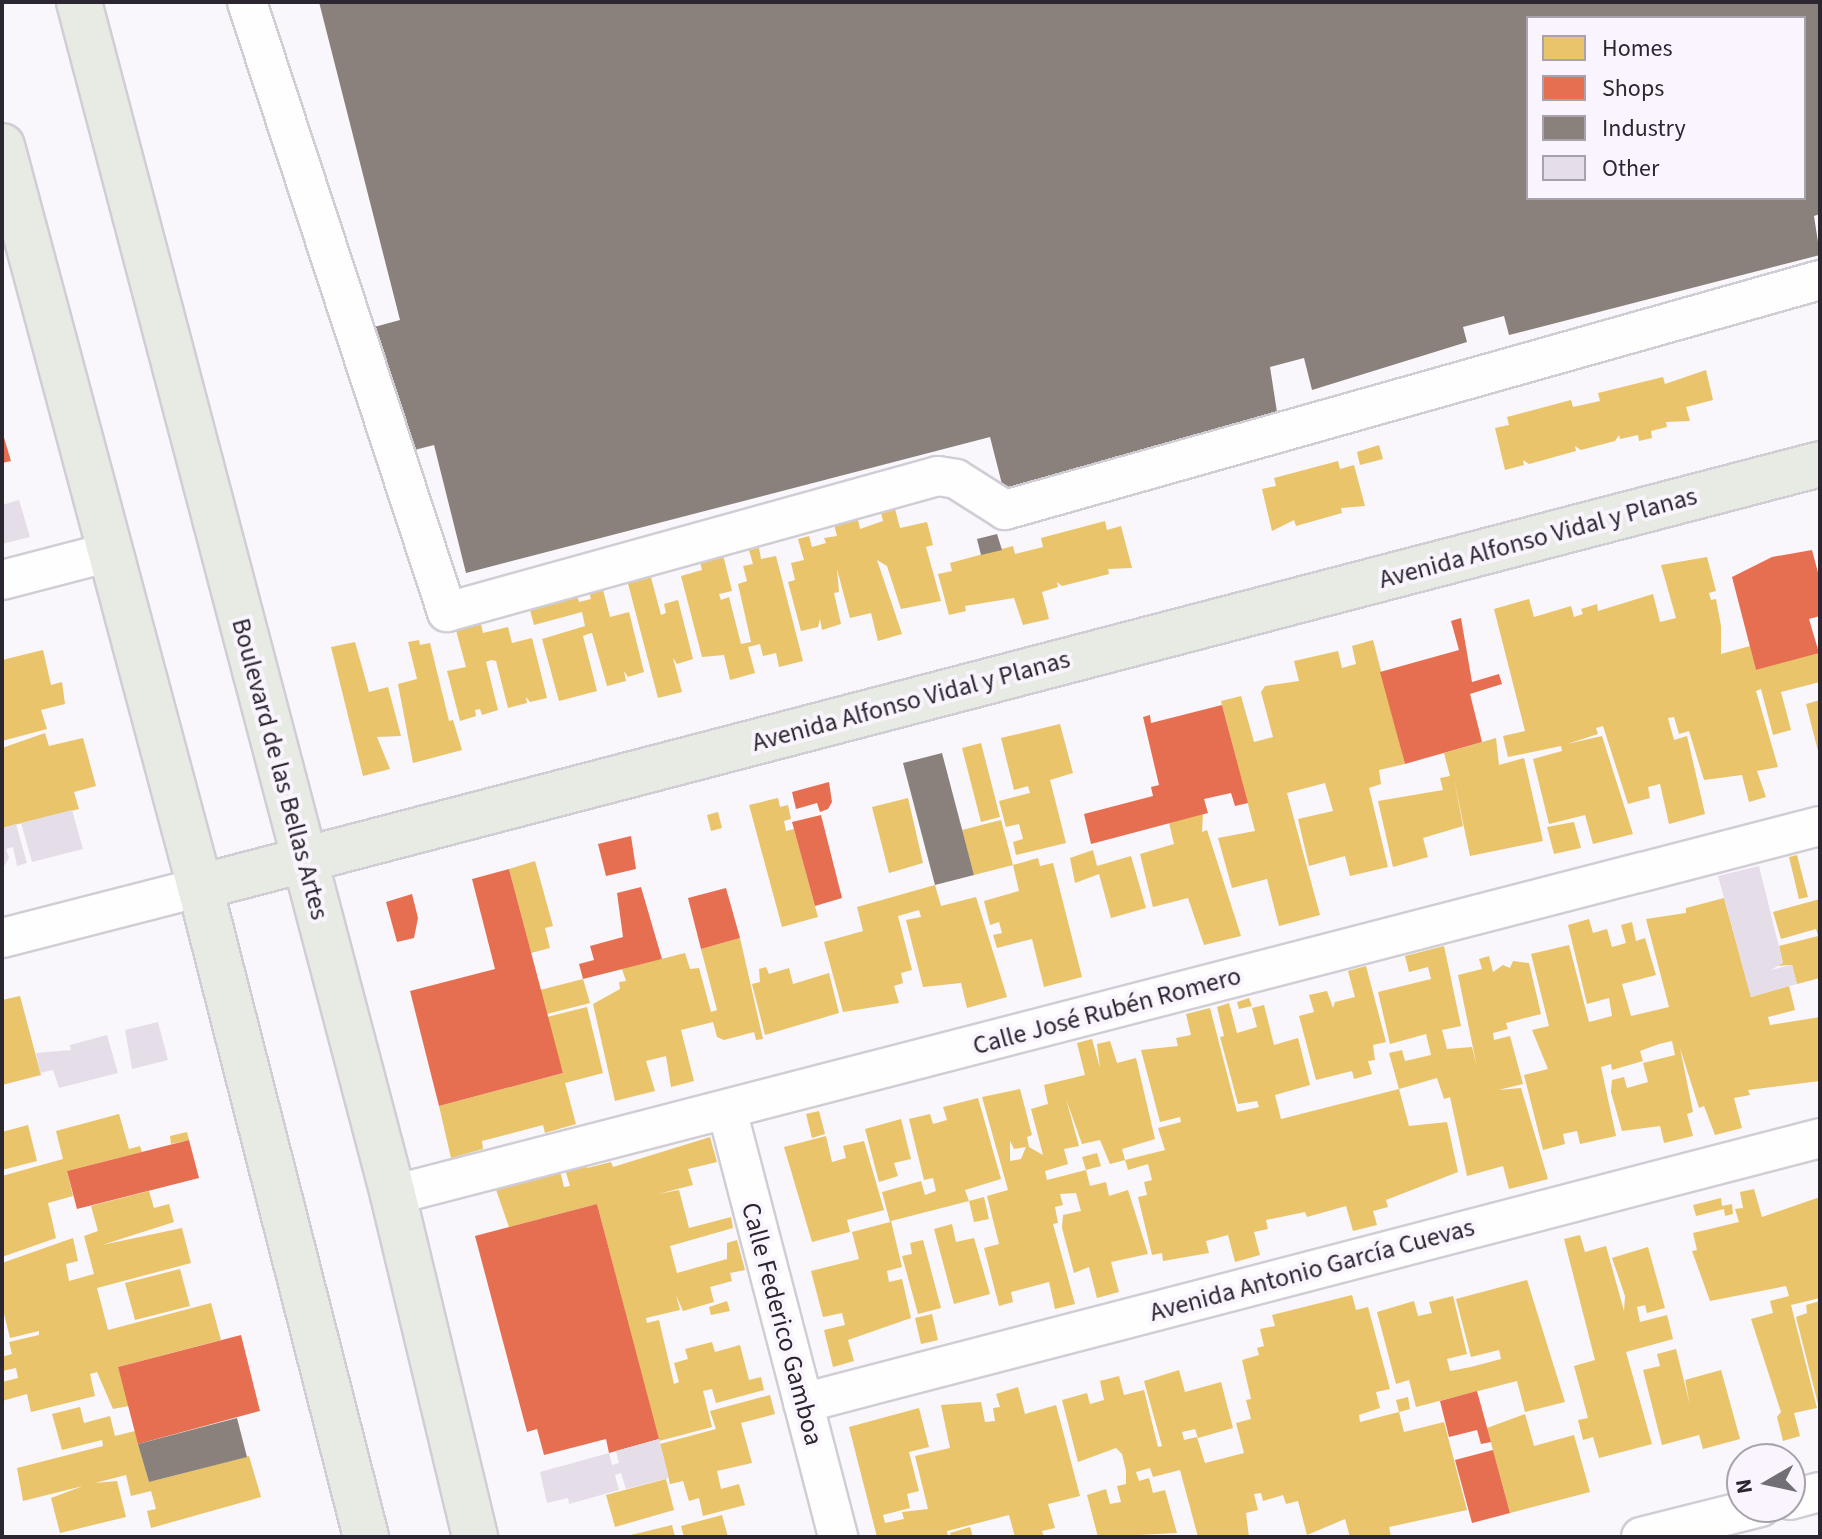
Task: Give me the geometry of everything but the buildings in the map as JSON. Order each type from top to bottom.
[{"type":"main road","name":"Boulevard de las Bellas Artes","points":[[79,2],[393,1195],[475,1537]]},
{"type":"main road","points":[[2,146],[200,887],[366,1537]]},
{"type":"main road","name":"Avenida Alfonso Vidal y Planas","points":[[200,887],[1820,464]]},
{"type":"street","points":[[247,2],[447,612],[938,476],[956,479],[1005,510],[1820,280]]},
{"type":"street","points":[[2,580],[110,552]]},
{"type":"street","name":"Calle José Rubén Romero","points":[[393,1195],[1820,826]]},
{"type":"street","name":"Avenida Alfonso Vidal y Planas","points":[[2,938],[200,887]]},
{"type":"street","name":"Calle Federico Gamboa","points":[[727,1110],[838,1537]]},
{"type":"street","name":"Avenida Antonio García Cuevas","points":[[803,1403],[1820,1138]]},
{"type":"street","points":[[1641,1537],[1726,1516]]}]
